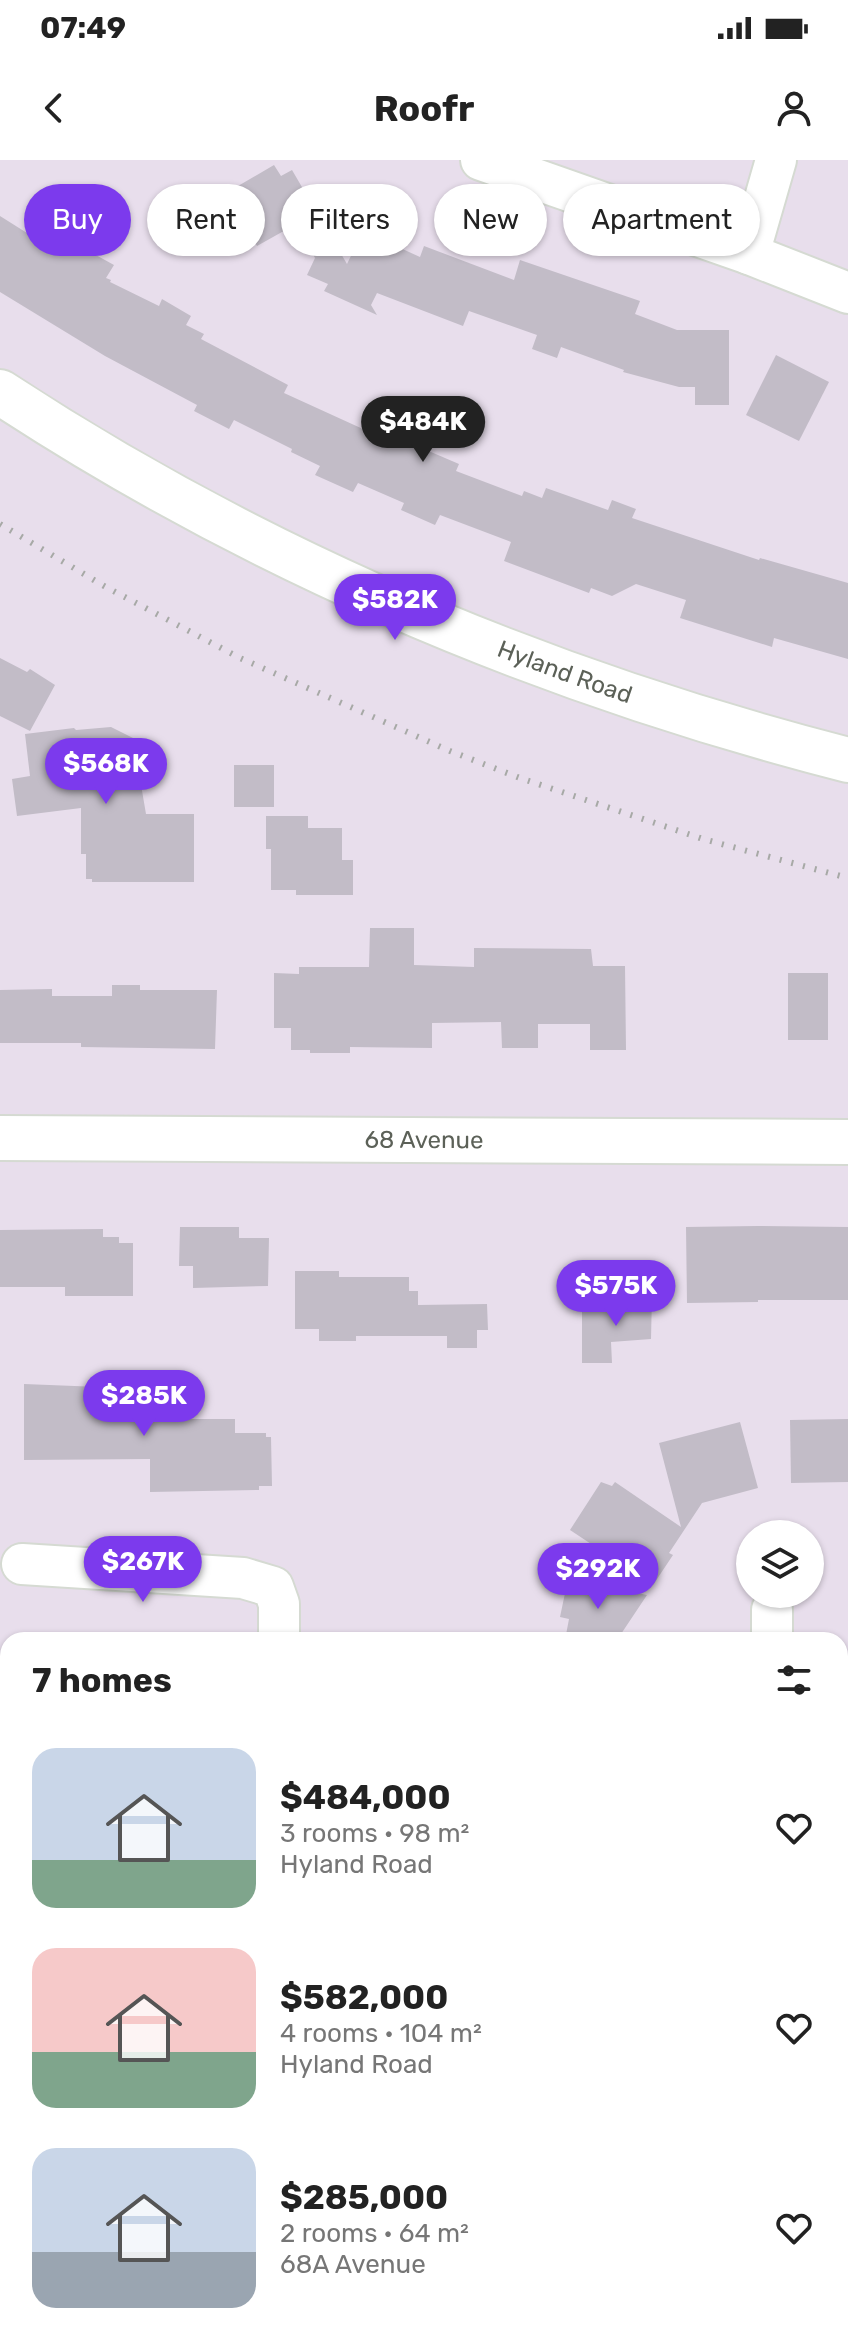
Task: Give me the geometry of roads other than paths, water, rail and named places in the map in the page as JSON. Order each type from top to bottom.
[{"type":"street","points":[[481,160],[563,189]]},
{"type":"street","points":[[760,216],[776,160]]},
{"type":"street","points":[[754,256],[848,293]]},
{"type":"street","name":"Hyland Road","points":[[0,392],[73,438],[254,539],[425,618],[630,695],[848,760]]},
{"type":"street","name":"68 Avenue","points":[[0,1138],[848,1142]]},
{"type":"street","points":[[22,1564],[243,1578],[273,1587],[279,1604],[279,1632]]},
{"type":"railway","points":[[0,524],[104,586],[240,658],[450,751],[520,778],[703,839],[848,878]]}]
